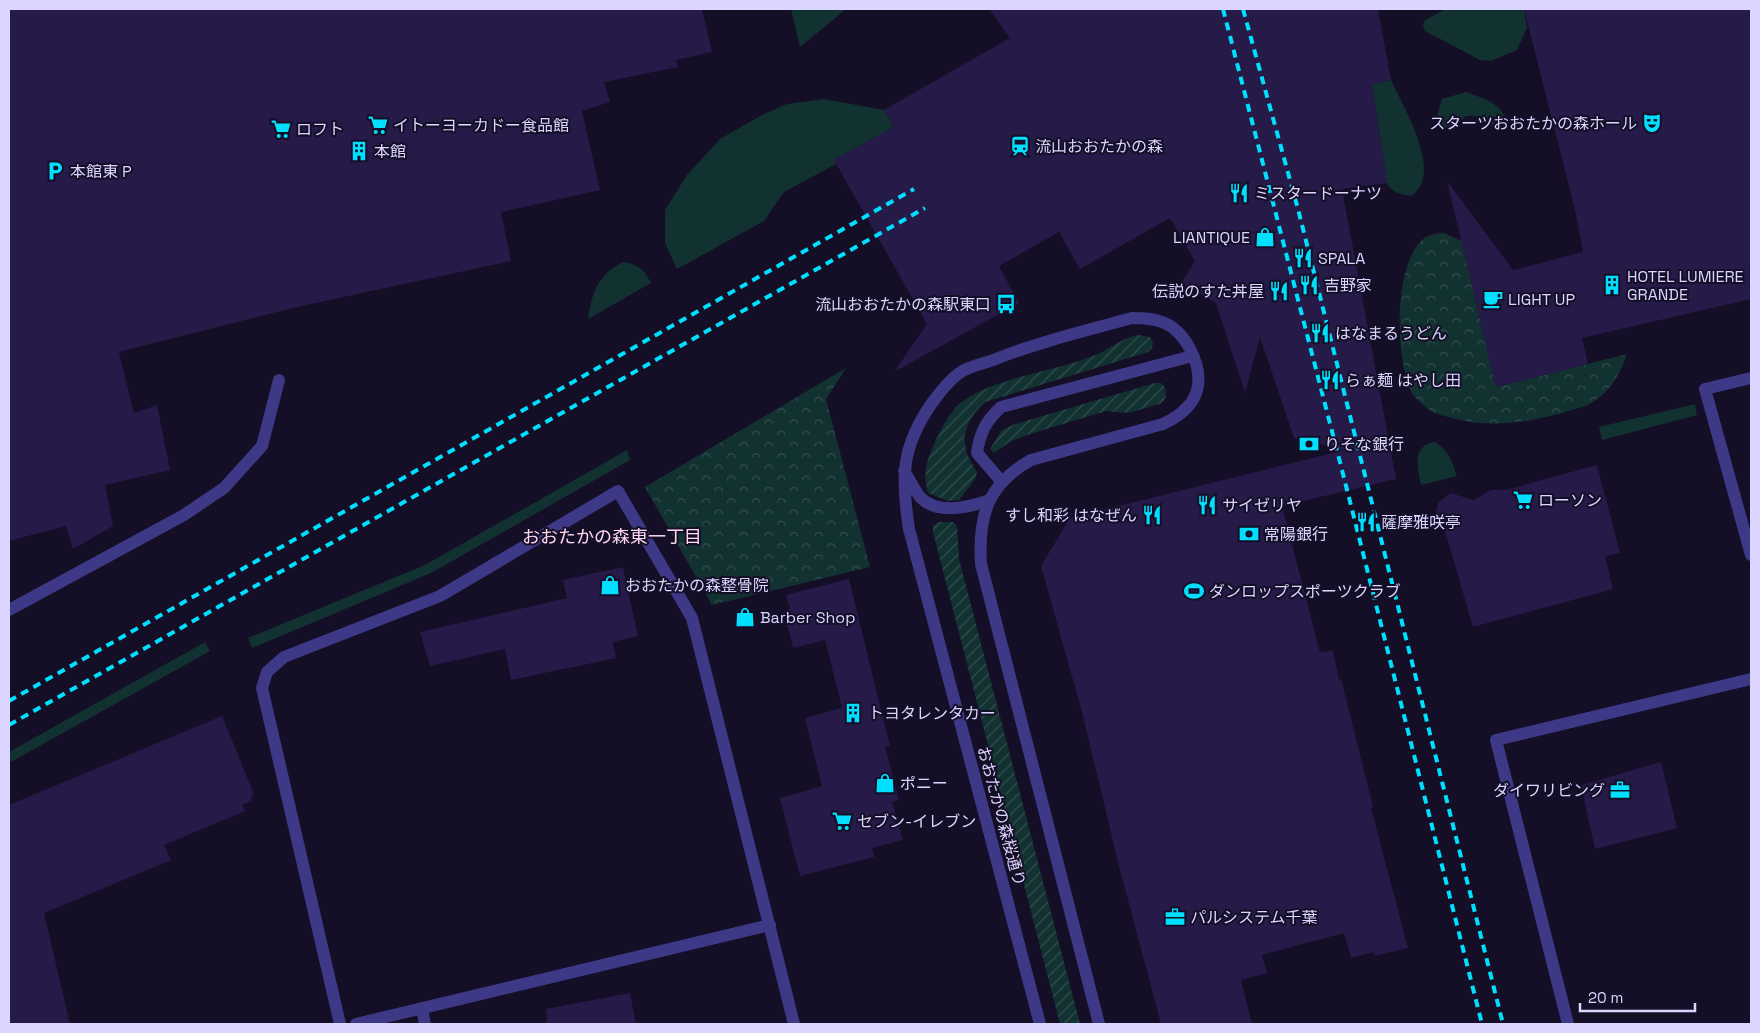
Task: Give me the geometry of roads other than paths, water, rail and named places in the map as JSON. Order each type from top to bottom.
[{"type":"street","name":"おおたかの森桜通り","points":[[1040,1024],[909,529],[903,491],[904,470],[911,440],[922,418],[939,393],[961,372],[1020,349],[1132,318],[1148,318],[1164,322],[1186,341],[1192,356]]},
{"type":"street","points":[[1001,481],[977,453],[980,434],[988,418],[1001,407],[1192,356],[1198,386],[1191,403],[1179,417],[1163,424],[1031,460],[1014,470],[1001,481],[990,500],[981,525],[979,539],[981,564],[1099,1024]]},
{"type":"street","points":[[1751,378],[1705,389],[1751,555]]},
{"type":"street","points":[[9,610],[184,515],[224,488],[262,446],[279,380]]},
{"type":"street","points":[[904,470],[916,492],[923,500],[930,503],[957,509],[990,500]]},
{"type":"street","points":[[340,1024],[262,688],[267,672],[284,657],[440,596],[618,491],[692,618],[794,1024]]},
{"type":"street","points":[[1568,1024],[1496,740],[1751,679]]},
{"type":"street","points":[[356,1024],[770,924]]},
{"type":"street","points":[[422,1008],[425,1024]]},
{"type":"railway","points":[[1223,9],[1482,1024]]},
{"type":"railway","points":[[1243,9],[1298,209],[1503,1024]]},
{"type":"railway","points":[[9,701],[914,189]]},
{"type":"railway","points":[[9,725],[925,208]]},
{"type":"place","name":"スターツおおたかの森ホール","points":[[1652,123]]},
{"type":"place","name":"イトーヨーカドー食品館","points":[[378,125]]},
{"type":"place","name":"ロフト","points":[[281,129]]},
{"type":"place","name":"流山おおたかの森","points":[[1020,146]]},
{"type":"place","name":"本館","points":[[359,151]]},
{"type":"place","name":"本館東 P","points":[[55,171]]},
{"type":"place","name":"ミスタードーナツ","points":[[1239,193]]},
{"type":"place","name":"LIANTIQUE","points":[[1265,237]]},
{"type":"place","name":"SPALA","points":[[1303,258]]},
{"type":"place","name":"吉野家","points":[[1309,285]]},
{"type":"place","name":"HOTEL LUMIERE GRANDE","points":[[1612,285]]},
{"type":"place","name":"伝説のすた丼屋","points":[[1279,291]]},
{"type":"place","name":"LIGHT UP","points":[[1493,299]]},
{"type":"place","name":"流山おおたかの森駅東口","points":[[1006,304]]},
{"type":"place","name":"はなまるうどん","points":[[1320,333]]},
{"type":"place","name":"らぁ麺 はやし田","points":[[1330,380]]},
{"type":"place","name":"りそな銀行","points":[[1309,444]]},
{"type":"place","name":"ローソン","points":[[1523,500]]},
{"type":"place","name":"サイゼリヤ","points":[[1207,505]]},
{"type":"place","name":"すし和彩 はなぜん","points":[[1152,515]]},
{"type":"place","name":"薩摩雅咲亭","points":[[1366,522]]},
{"type":"place","name":"常陽銀行","points":[[1249,534]]},
{"type":"place","name":"おおたかの森整骨院","points":[[610,585]]},
{"type":"place","name":"ダンロップスポーツクラブ","points":[[1194,591]]},
{"type":"place","name":"Barber Shop","points":[[745,617]]},
{"type":"place","name":"トヨタレンタカー","points":[[853,713]]},
{"type":"place","name":"ポニー","points":[[885,783]]},
{"type":"place","name":"ダイワリビング","points":[[1620,790]]},
{"type":"place","name":"セブン-イレブン","points":[[842,821]]},
{"type":"place","name":"パルシステム千葉","points":[[1175,917]]},
{"type":"district","name":"おおたかの森東一丁目","points":[[612,537]]}]
